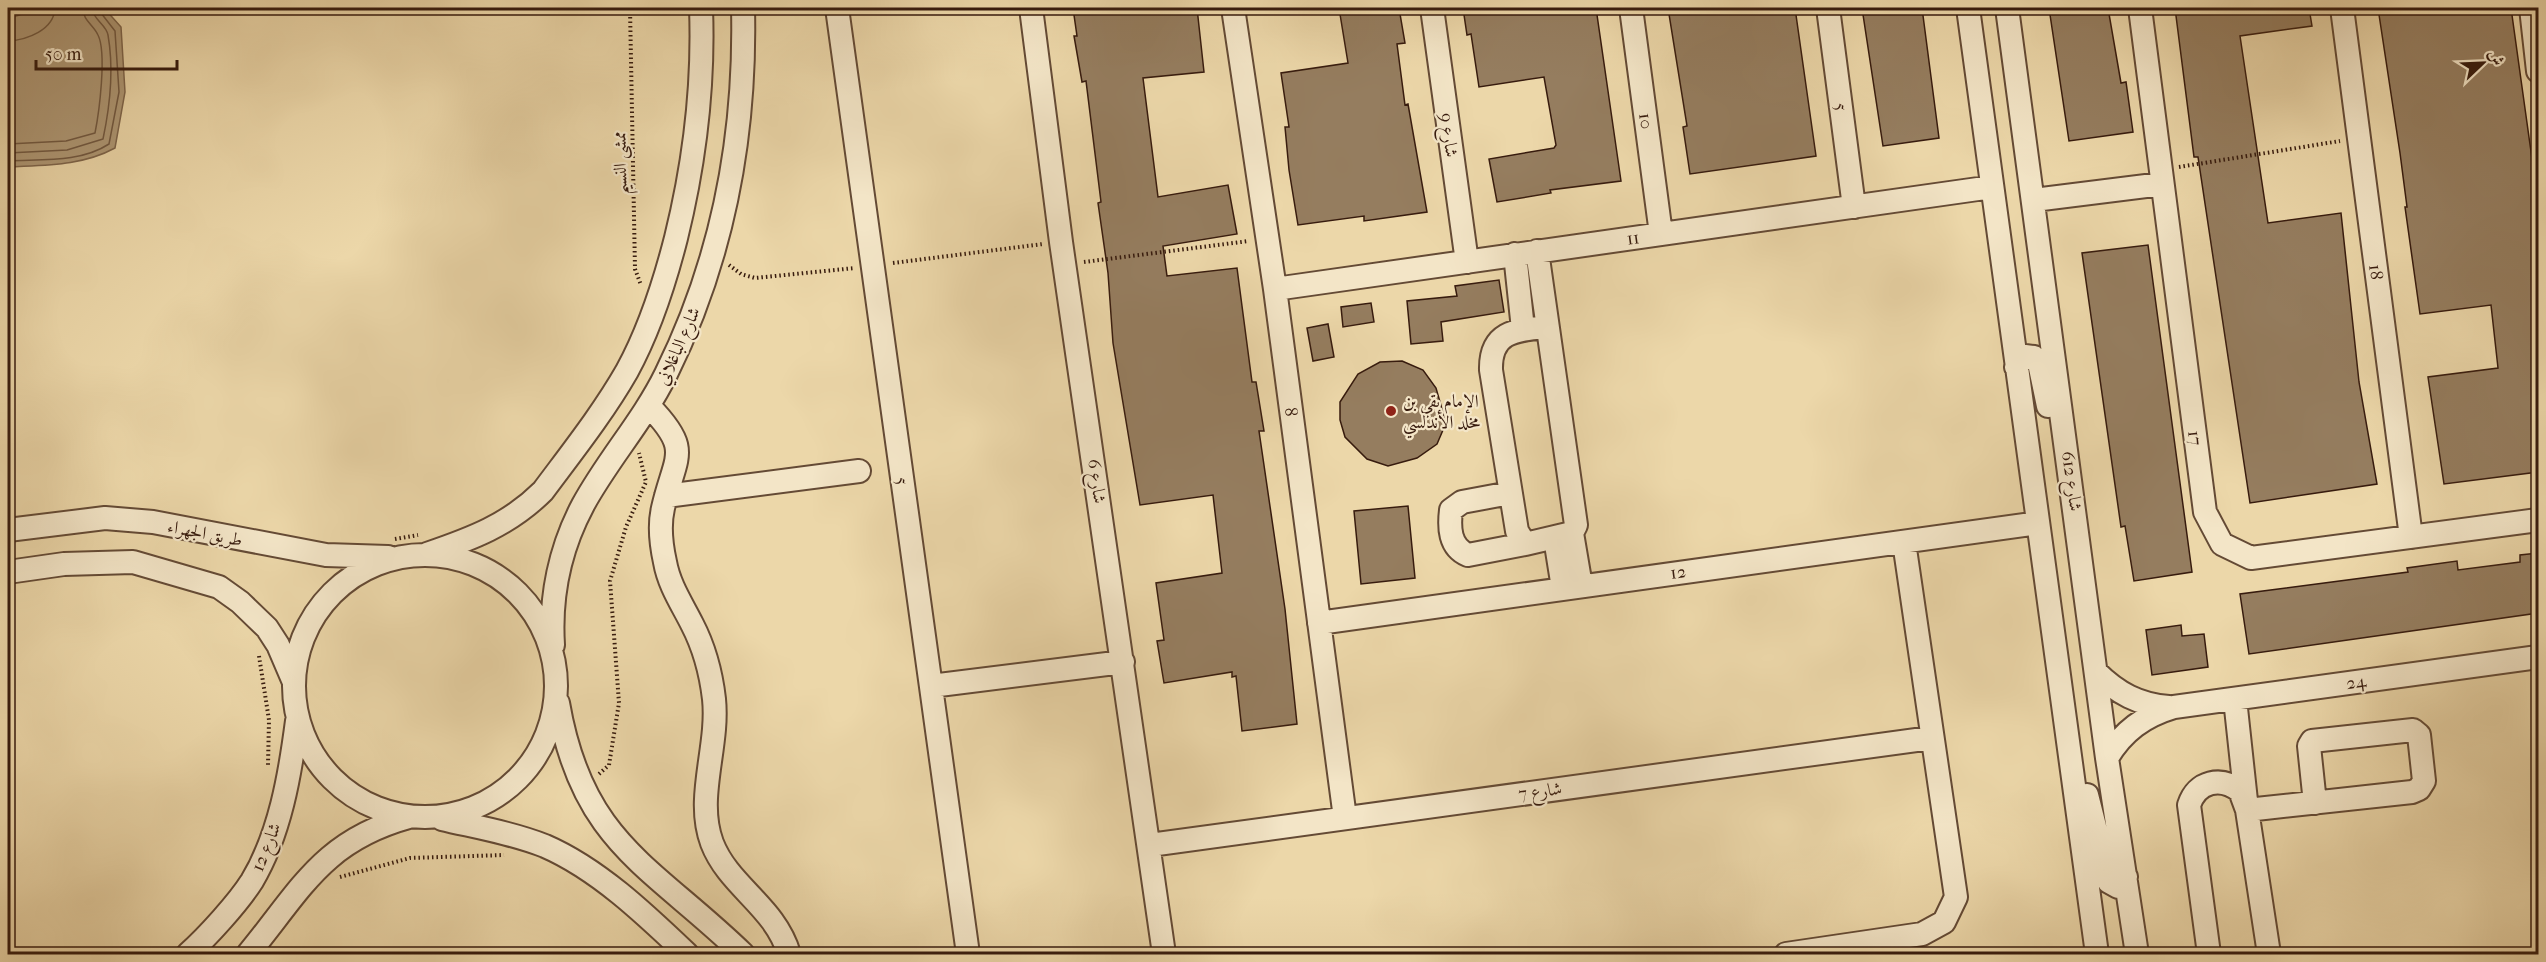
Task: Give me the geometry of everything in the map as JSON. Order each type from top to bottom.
[{"type":"street","name":"شارع الباغلاني","points":[[294,684],[297,658],[305,634],[317,611],[334,592],[369,568],[410,546],[499,526],[515,516],[543,491],[612,396],[653,316],[670,265],[695,153],[702,77],[700,8]]},
{"type":"street","name":"شارع الباغلاني","points":[[555,685],[552,621],[556,581],[567,542],[584,505],[649,406],[680,344],[700,294],[724,212],[739,130],[744,47],[743,8]]},
{"type":"street","name":"5","points":[[837,8],[968,954]]},
{"type":"street","name":"شارع 6","points":[[1031,8],[1065,265],[1164,954]]},
{"type":"street","name":"8","points":[[1233,8],[1275,289],[1345,818]]},
{"type":"street","name":"شارع 9","points":[[1432,8],[1467,262]]},
{"type":"street","name":"10","points":[[1631,8],[1661,234]]},
{"type":"street","name":"5","points":[[1828,8],[1854,207]]},
{"type":"street","points":[[1968,8],[2097,954]]},
{"type":"street","name":"شارع 612","points":[[2007,8],[2075,502],[2107,758],[2137,954]]},
{"type":"street","name":"17","points":[[2140,8],[2205,512],[2222,544],[2250,558],[2538,520]]},
{"type":"street","name":"18","points":[[2342,8],[2411,537]]},
{"type":"street","points":[[2531,8],[2538,70]]},
{"type":"street","points":[[2034,200],[2161,177]]},
{"type":"street","name":"11","points":[[1275,289],[1992,187]]},
{"type":"street","points":[[1510,493],[1462,502],[1451,510],[1448,530],[1460,551],[1468,555],[1563,536],[1576,525],[1546,327],[1538,251]]},
{"type":"street","points":[[1515,254],[1523,329]]},
{"type":"street","points":[[1525,544],[1517,531],[1510,493],[1491,355],[1506,334],[1523,329],[1546,327]]},
{"type":"street","points":[[2016,367],[2025,356],[2034,357],[2039,363],[2075,502]]},
{"type":"street","points":[[649,406],[672,431],[678,447],[678,462],[666,496],[661,530],[665,566],[703,648],[714,699],[714,743],[706,797],[710,834],[724,867],[769,914],[789,954]]},
{"type":"street","points":[[666,496],[859,471]]},
{"type":"street","points":[[8,515],[60,524]]},
{"type":"street","name":"طريق الجهراء","points":[[8,530],[105,518],[153,522],[326,555],[410,546]]},
{"type":"street","name":"12","points":[[1319,623],[2038,523]]},
{"type":"street","points":[[1563,536],[1572,587]]},
{"type":"street","points":[[1786,954],[1922,934],[1944,921],[1956,897],[1904,542]]},
{"type":"street","points":[[410,546],[467,562],[507,585],[524,601],[537,619],[554,662]]},
{"type":"street","points":[[8,572],[64,564],[132,562],[219,587],[246,607],[267,628],[283,654],[294,684],[298,717],[307,742],[321,765],[339,785],[360,800],[384,811],[411,817],[435,817],[459,813],[504,792],[522,775],[536,755],[547,733],[554,709],[555,685]]},
{"type":"street","name":"24","points":[[2107,758],[2124,734],[2135,725],[2153,714],[2174,707],[2538,657]]},
{"type":"street","points":[[930,686],[1123,662]]},
{"type":"street","name":"24","points":[[2096,672],[2118,692],[2131,699],[2174,707]]},
{"type":"street","points":[[555,685],[569,755],[582,788],[600,819],[622,847],[743,954]]},
{"type":"street","points":[[2235,699],[2247,810],[2269,954]]},
{"type":"street","name":"شارع 12","points":[[188,954],[252,882],[283,802],[298,717]]},
{"type":"street","points":[[2247,810],[2315,803],[2419,789],[2424,781],[2419,735],[2413,730],[2312,741],[2309,746],[2315,803]]},
{"type":"street","name":"شارع 7","points":[[1150,845],[1931,738]]},
{"type":"street","points":[[2069,750],[2088,797],[2109,882],[2118,886],[2126,877]]},
{"type":"street","points":[[2209,954],[2189,805],[2192,797],[2203,786],[2218,782],[2240,791],[2247,810]]},
{"type":"street","points":[[248,954],[329,855],[363,834],[411,817]]},
{"type":"street","points":[[435,817],[523,839],[570,859],[595,874],[687,954]]},
{"type":"path","name":"ممشى النسيم","points":[[630,8],[636,269],[653,316]]},
{"type":"path","points":[[2161,177],[2359,138]]},
{"type":"path","points":[[1065,265],[1267,239]]},
{"type":"path","points":[[582,788],[609,765],[619,703],[610,581],[626,527],[646,482],[633,430]]},
{"type":"path","points":[[258,648],[269,720],[268,767]]},
{"type":"path","points":[[332,880],[410,858],[508,855]]},
{"type":"water","points":[[39,8],[104,8],[121,27],[125,92],[115,148],[76,161],[9,167],[8,19]]},
{"type":"building","points":[[1073,8],[1197,8],[1204,72],[1143,78],[1158,197],[1228,185],[1237,234],[1163,246],[1167,276],[1237,268],[1252,382],[1256,382],[1264,431],[1259,431],[1285,609],[1297,724],[1242,731],[1236,676],[1232,677],[1232,672],[1164,683],[1157,641],[1164,640],[1156,583],[1222,573],[1213,495],[1140,505],[1113,343],[1108,273],[1098,203],[1101,202],[1086,81],[1082,82],[1074,36],[1077,36]]},
{"type":"building","points":[[1339,8],[1399,8],[1405,43],[1397,44],[1405,105],[1408,104],[1427,212],[1364,221],[1364,216],[1298,225],[1289,170],[1285,127],[1289,127],[1281,73],[1348,63]]},
{"type":"building","points":[[1463,8],[1596,8],[1621,181],[1550,190],[1551,193],[1497,202],[1489,159],[1554,148],[1556,145],[1544,77],[1479,87],[1471,34],[1467,35]]},
{"type":"building","points":[[1707,8],[1725,8],[1725,10],[1795,8],[1816,156],[1690,174],[1683,127],[1687,126],[1669,14]]},
{"type":"building","points":[[1862,8],[1922,8],[1939,138],[1883,146]]},
{"type":"building","points":[[2049,8],[2108,8],[2121,83],[2126,82],[2133,132],[2069,141]]},
{"type":"building","points":[[2175,8],[2309,8],[2312,26],[2240,36],[2268,223],[2341,213],[2359,382],[2377,484],[2250,503],[2198,157],[2194,157]]},
{"type":"building","points":[[2378,8],[2511,8],[2538,202],[2538,472],[2444,484],[2428,377],[2498,368],[2491,305],[2420,314],[2400,153]]},
{"type":"building","points":[[2148,245],[2192,572],[2134,581],[2125,526],[2121,527],[2082,253]]},
{"type":"building","points":[[1499,280],[1504,312],[1441,322],[1443,341],[1411,344],[1407,301],[1457,296],[1455,286]]},
{"type":"building","points":[[1371,303],[1374,322],[1343,327],[1341,307]]},
{"type":"building","points":[[1328,324],[1334,357],[1313,361],[1307,328]]},
{"type":"building","name":"الإمام بقي بن مخلد الأندلسي","points":[[1402,361],[1423,370],[1436,388],[1446,423],[1437,444],[1417,458],[1388,466],[1367,459],[1345,437],[1340,420],[1340,402],[1358,374],[1380,362]]},
{"type":"building","points":[[1408,506],[1415,578],[1361,584],[1354,511]]},
{"type":"building","points":[[2538,553],[2538,613],[2249,654],[2240,594],[2408,572],[2407,568],[2457,561],[2458,570],[2520,562],[2520,555]]},
{"type":"building","points":[[2181,625],[2182,636],[2204,634],[2208,667],[2152,675],[2146,630]]},
{"type":"place","name":"الإمام بقي بن مخلد الأندلسي","points":[[1391,411]]}]
